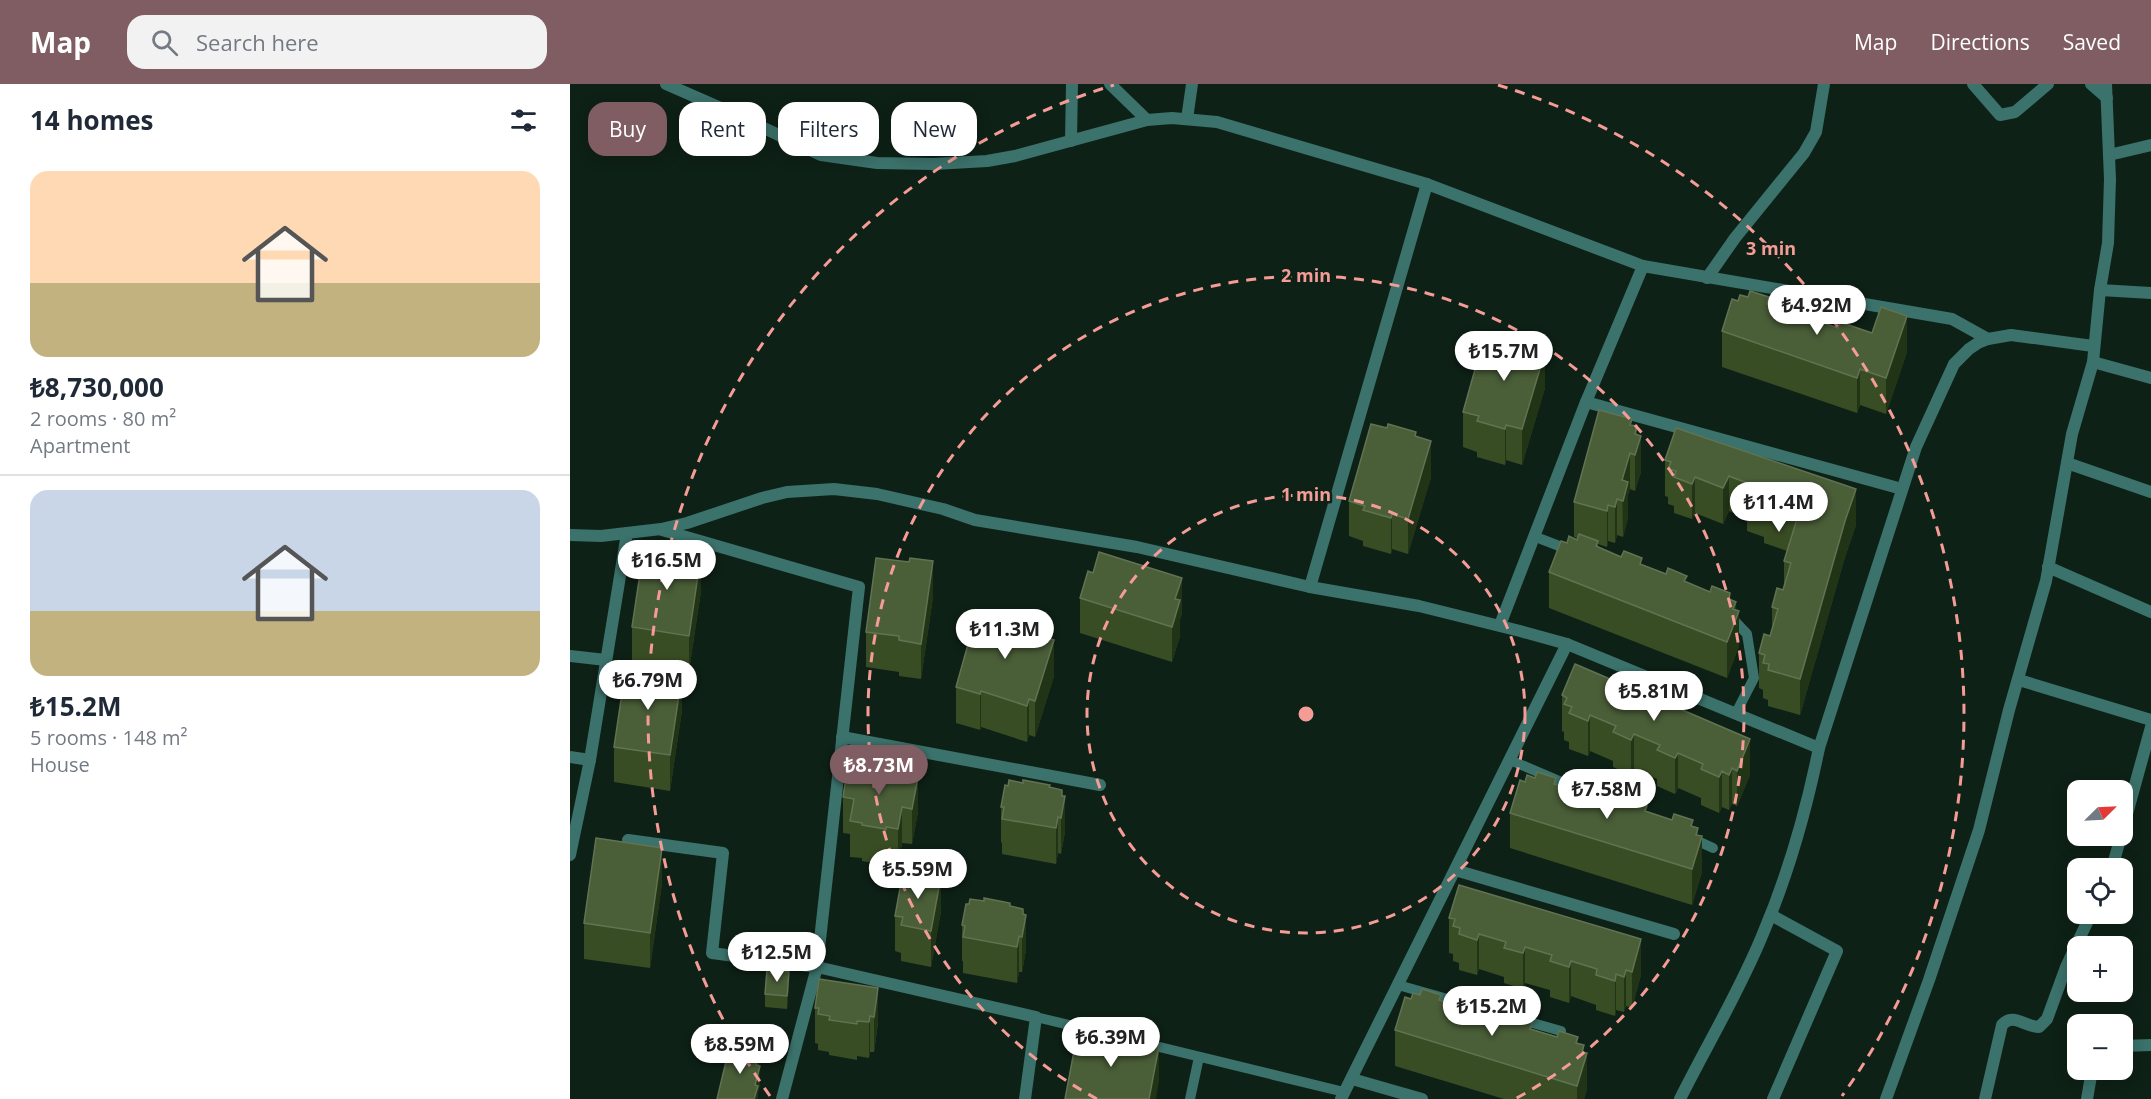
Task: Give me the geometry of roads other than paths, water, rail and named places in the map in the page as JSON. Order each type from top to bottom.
[{"type":"street","points":[[666,84],[821,155],[877,164],[957,164],[1015,156],[1147,120],[1187,119],[1217,122],[1427,184],[1643,266],[1952,319],[1988,339]]},
{"type":"street","points":[[1071,141],[1072,84]]},
{"type":"street","points":[[1110,84],[1147,120]]},
{"type":"street","points":[[1187,119],[1192,84]]},
{"type":"street","points":[[1707,278],[1734,238],[1804,153],[1816,132],[1824,84]]},
{"type":"street","points":[[1973,84],[2000,115],[2015,112],[2048,84]]},
{"type":"street","points":[[2091,84],[2107,98]]},
{"type":"street","points":[[1886,1099],[1979,830],[2039,608],[2072,434],[2093,362],[2100,290],[2108,243],[2109,155],[2106,84]]},
{"type":"street","points":[[2109,155],[2151,145]]},
{"type":"street","points":[[1310,587],[1427,184]]},
{"type":"street","points":[[1500,625],[1586,402],[1643,266]]},
{"type":"street","points":[[2100,290],[2151,293]]},
{"type":"street","points":[[1680,1099],[1742,980],[1771,915],[1796,845],[1819,748],[1902,489],[1916,447],[1954,363],[1969,349],[1988,339],[2011,335],[2093,346]]},
{"type":"street","points":[[2093,362],[2151,378]]},
{"type":"street","points":[[1586,402],[1902,489]]},
{"type":"street","points":[[2067,463],[2151,492]]},
{"type":"street","points":[[570,535],[601,536],[661,529],[787,492],[813,489],[856,490],[910,500],[975,520],[1137,547],[1310,587],[1419,606],[1500,625],[1568,644],[1819,748]]},
{"type":"street","points":[[661,529],[859,587],[817,967],[782,1099]]},
{"type":"street","points":[[570,855],[590,760],[627,533]]},
{"type":"street","points":[[2048,567],[2151,612]]},
{"type":"street","points":[[1343,1096],[1568,644]]},
{"type":"street","points":[[570,656],[606,660]]},
{"type":"street","points":[[2019,680],[2151,720]]},
{"type":"street","points":[[2133,793],[2151,726]]},
{"type":"street","points":[[842,737],[1100,785]]},
{"type":"street","points":[[570,758],[590,760]]},
{"type":"street","points":[[628,840],[723,853],[712,953],[817,967],[1036,1017],[1025,1099]]},
{"type":"street","points":[[1455,870],[1674,934]]},
{"type":"street","points":[[1771,915],[1837,951],[1773,1099]]},
{"type":"street","points":[[1985,1099],[2002,1025],[2012,1018],[2034,1027],[2040,1026],[2047,1019],[2066,967],[2086,924]]},
{"type":"street","points":[[2133,1046],[2151,1045]]},
{"type":"street","points":[[1352,1079],[1422,1099]]},
{"type":"street","points":[[2087,1099],[2090,1080]]},
{"type":"lane","points":[[1541,539],[1584,555]]},
{"type":"lane","points":[[1722,610],[1747,634],[1754,678],[1736,713]]},
{"type":"lane","points":[[1510,760],[1598,798]]},
{"type":"lane","points":[[1682,834],[1713,848]]},
{"type":"lane","points":[[1398,985],[1561,1031]]},
{"type":"lane","points":[[1036,1017],[1199,1057],[1343,1096]]},
{"type":"lane","points":[[1190,1099],[1199,1057]]}]
